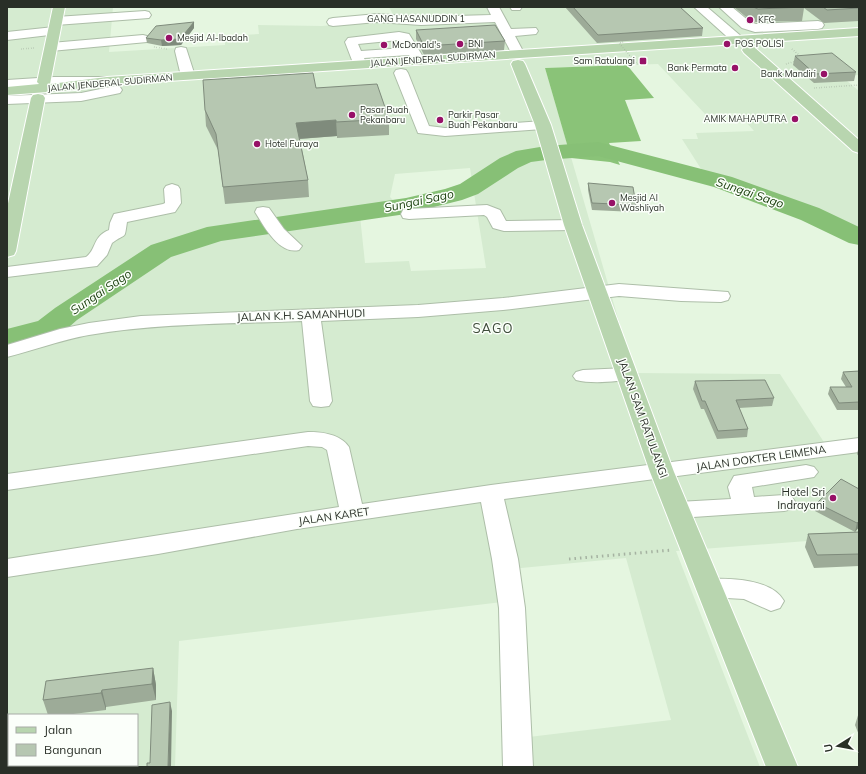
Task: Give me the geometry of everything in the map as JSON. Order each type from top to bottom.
[{"type":"main road","points":[[44,82],[59,7]]},
{"type":"main road","name":"JALAN JENDERAL SUDIRMAN","points":[[111,86],[188,76],[358,60],[416,56],[518,58],[736,45],[770,38],[859,32]]},
{"type":"main road","points":[[770,38],[764,40],[764,43],[769,46],[787,48]]},
{"type":"main road","name":"JALAN JENDERAL SUDIRMAN","points":[[7,96],[111,86],[401,73],[518,58],[703,40],[733,42],[742,46],[742,49],[736,45]]},
{"type":"main road","name":"JALAN JENDERAL SUDIRMAN","points":[[736,45],[749,50],[859,42]]},
{"type":"main road","points":[[749,50],[859,148]]},
{"type":"main road","name":"JALAN SAM RATULANGI","points":[[518,58],[543,125],[573,225],[662,472],[782,767]]},
{"type":"main road","name":"JALAN JENDERAL SUDIRMAN","points":[[7,91],[70,89]]},
{"type":"main road","points":[[7,251],[38,98]]},
{"type":"street","points":[[493,7],[518,58]]},
{"type":"street","points":[[700,7],[736,45]]},
{"type":"street","points":[[724,7],[746,25],[752,27],[765,28],[818,25]]},
{"type":"street","points":[[803,14],[830,34]]},
{"type":"street","points":[[7,36],[55,26],[145,15]]},
{"type":"street","name":"GANG HASANUDDIN 1","points":[[333,22],[384,18],[503,25]]},
{"type":"street","points":[[420,27],[503,25],[532,31]]},
{"type":"street","points":[[797,26],[809,35]]},
{"type":"street","points":[[358,60],[351,42],[352,41],[399,36],[405,37],[416,56]]},
{"type":"street","points":[[51,47],[143,39]]},
{"type":"street","points":[[181,51],[188,76]]},
{"type":"street","points":[[401,73],[423,130],[445,132],[543,125]]},
{"type":"street","points":[[7,84],[44,82],[111,86]]},
{"type":"street","points":[[7,100],[81,97],[111,86]]},
{"type":"street","points":[[7,272],[92,262],[99,254],[104,239],[110,235],[118,233],[118,223],[120,218],[169,208],[173,203],[172,189]]},
{"type":"street","points":[[409,214],[487,210],[494,214],[499,224],[504,226],[573,225]]},
{"type":"street","points":[[270,222],[293,246]]},
{"type":"street","name":"JALAN K.H. SAMANHUDI","points":[[7,351],[60,335],[141,322],[418,311],[490,305],[598,292],[635,290],[681,295],[720,296]]},
{"type":"street","points":[[311,316],[321,401]]},
{"type":"street","points":[[584,376],[626,374]]},
{"type":"street","points":[[7,482],[308,439],[324,439],[338,447],[352,513]]},
{"type":"street","name":"JALAN DOKTER LEIMENA","points":[[662,472],[859,445]]},
{"type":"street","name":"JALAN KARET","points":[[7,568],[297,521],[491,493],[662,472]]},
{"type":"street","points":[[744,506],[740,487],[742,481],[806,472]]},
{"type":"street","points":[[491,493],[505,559],[512,608],[515,660],[514,700],[518,767]]},
{"type":"street","points":[[678,510],[784,503]]},
{"type":"street","points":[[709,588],[742,588],[757,593],[771,601]]},
{"type":"path","points":[[143,39],[143,45],[181,51]]},
{"type":"path","points":[[624,42],[619,43],[637,64],[643,64],[642,62]]},
{"type":"path","points":[[14,50],[51,47]]},
{"type":"path","points":[[787,48],[800,56],[800,58],[786,63],[787,67]]},
{"type":"path","points":[[793,89],[859,86]]},
{"type":"path","points":[[569,559],[692,548]]},
{"type":"shaded area","points":[[7,7],[113,7],[109,52],[225,45],[225,36],[259,34],[258,25],[322,26],[380,21],[397,22],[389,7],[859,7],[859,75],[841,76],[859,91],[859,239],[833,227],[710,183],[682,139],[698,139],[696,133],[754,131],[738,113],[705,114],[658,64],[545,68],[634,373],[780,374],[829,450],[859,447],[859,537],[676,551],[760,767],[513,767],[512,739],[671,720],[626,558],[500,570],[502,602],[179,641],[175,767],[7,767]],"holes":[[[470,168],[486,268],[411,271],[409,261],[365,263],[360,216],[402,209],[390,197],[395,174]]]},
{"type":"green space","points":[[627,65],[654,98],[625,100],[641,141],[609,143],[620,165],[610,162],[571,158],[545,68]]},
{"type":"building","points":[[573,7],[680,7],[703,28],[598,35]]},
{"type":"building","points":[[753,7],[805,7],[758,9]]},
{"type":"building","points":[[823,7],[859,7],[859,8],[827,10]]},
{"type":"building","points":[[194,22],[180,39],[161,40],[146,38],[156,26]]},
{"type":"building","points":[[495,25],[505,41],[424,46],[416,30]]},
{"type":"building","points":[[832,53],[856,72],[815,74],[795,56]]},
{"type":"building","points":[[313,73],[316,88],[377,84],[389,119],[336,122],[336,120],[296,123],[308,180],[223,187],[216,134],[205,110],[203,80]]},
{"type":"building","points":[[588,183],[633,187],[636,205],[592,203]]},
{"type":"building","points":[[859,371],[859,402],[839,403],[830,387],[852,387],[843,372]]},
{"type":"building","points":[[765,380],[774,398],[736,400],[748,429],[718,431],[705,401],[702,401],[695,381]]},
{"type":"building","points":[[841,479],[859,489],[859,521],[857,523],[817,503]]},
{"type":"building","points":[[859,532],[859,554],[817,555],[808,534]]},
{"type":"building","points":[[153,668],[152,684],[102,690],[101,693],[43,700],[46,681]]},
{"type":"building","points":[[170,702],[168,767],[147,767],[147,763],[150,763],[152,705]]},
{"type":"building","points":[[8,745],[8,766],[22,766],[7,767]]},
{"type":"waterway","name":"Sungai Sago","points":[[7,338],[49,328],[66,314],[161,251],[217,233],[406,206],[453,195],[469,189],[509,163],[525,156],[546,153],[598,149],[723,182],[810,214],[859,237]]},
{"type":"place","name":"KFC","points":[[750,20]]},
{"type":"place","name":"Mesjid Al-Ibadah","points":[[169,38]]},
{"type":"place","name":"BNI","points":[[460,44]]},
{"type":"place","name":"POS POLISI","points":[[727,44]]},
{"type":"place","name":"McDonald's","points":[[384,45]]},
{"type":"place","name":"Sam Ratulangi","points":[[643,61]]},
{"type":"place","name":"Bank Permata","points":[[735,68]]},
{"type":"place","name":"Bank Mandiri","points":[[824,74]]},
{"type":"place","name":"Pasar Buah Pekanbaru","points":[[352,115]]},
{"type":"place","name":"AMIK MAHAPUTRA","points":[[795,119]]},
{"type":"place","name":"Parkir Pasar Buah Pekanbaru","points":[[440,120]]},
{"type":"place","name":"Hotel Furaya","points":[[257,144]]},
{"type":"place","name":"Mesjid Al Washliyah","points":[[612,203]]},
{"type":"place","name":"Hotel Sri Indrayani","points":[[833,498]]},
{"type":"district","name":"SAGO","points":[[493,328]]}]
